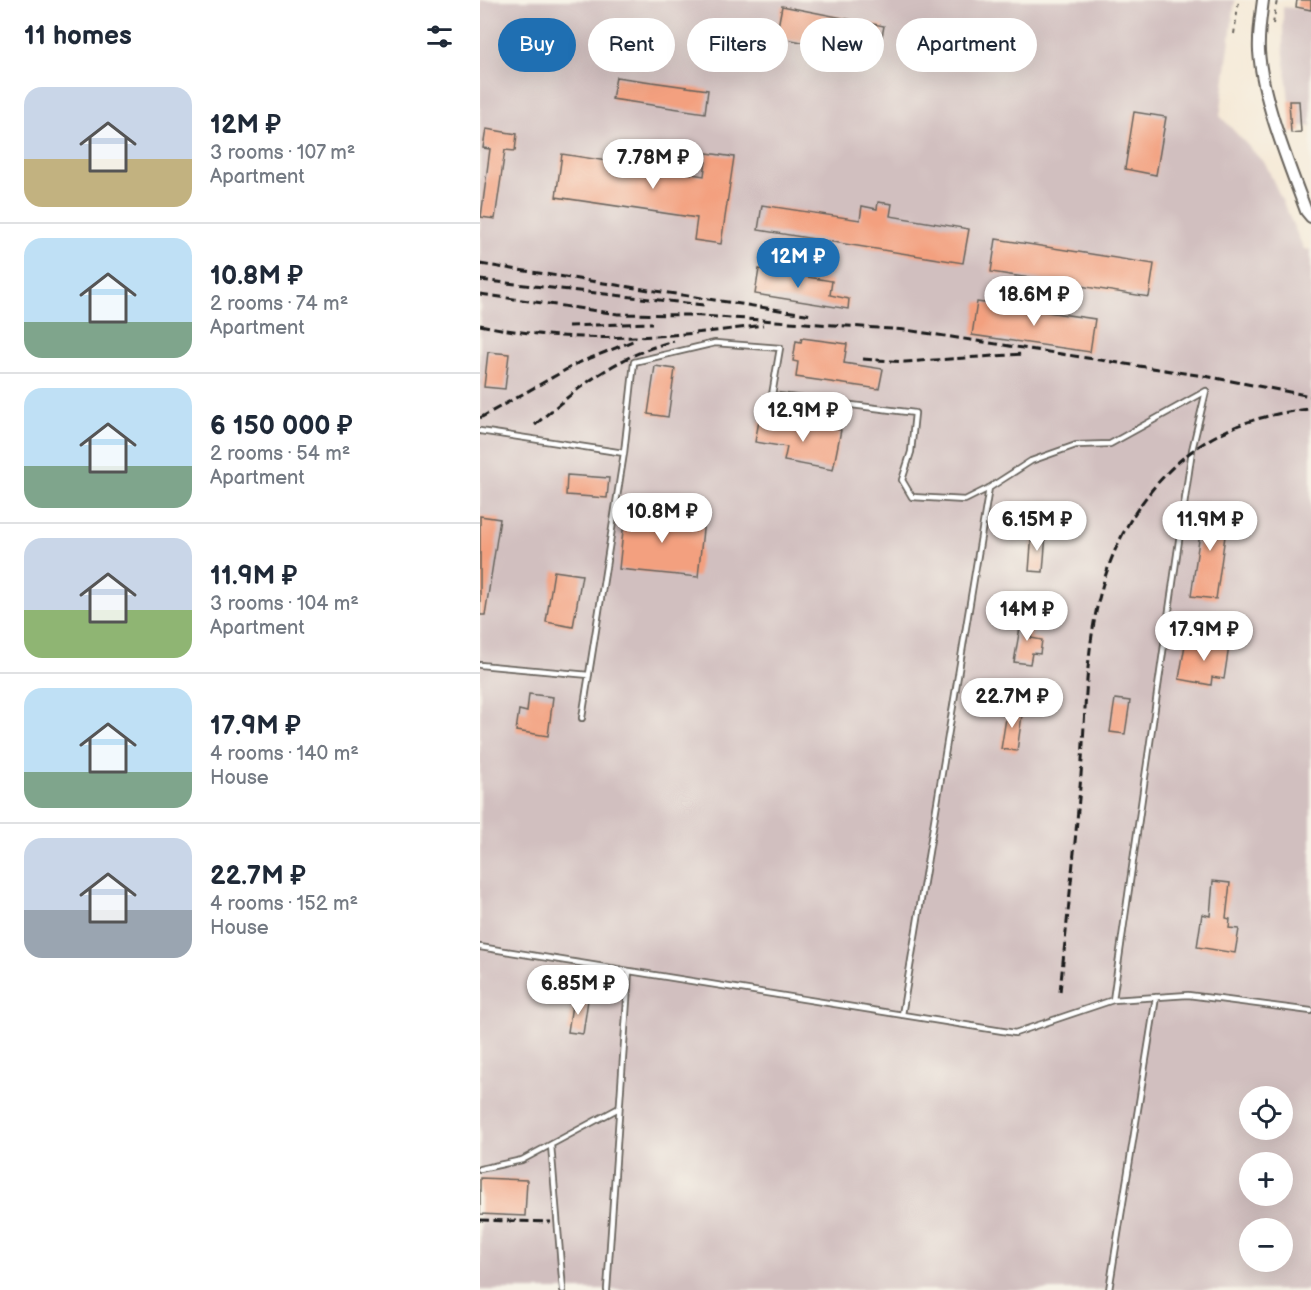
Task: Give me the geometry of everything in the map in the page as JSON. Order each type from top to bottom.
[{"type":"street","points":[[1263,0],[1259,33],[1262,72],[1281,142],[1306,211],[1311,217]]},
{"type":"lane","points":[[582,718],[624,453],[634,362],[715,343],[780,348],[772,395],[915,413],[911,452],[902,480],[912,497],[965,500],[989,488],[1031,461],[1076,445],[1110,444],[1206,392],[1192,450],[1113,1000]]},
{"type":"lane","points":[[480,431],[624,453]]},
{"type":"lane","points":[[902,1015],[989,488]]},
{"type":"lane","points":[[480,665],[589,675]]},
{"type":"lane","points":[[480,947],[1015,1033],[1113,1000],[1188,995],[1311,1011]]},
{"type":"lane","points":[[607,1290],[629,971]]},
{"type":"lane","points":[[1109,1290],[1156,997]]},
{"type":"lane","points":[[480,1169],[522,1160],[619,1108]]},
{"type":"lane","points":[[551,1145],[563,1290]]},
{"type":"path","points":[[1234,34],[1239,0]]},
{"type":"path","points":[[1273,24],[1277,0]]},
{"type":"shaded area","points":[[480,0],[1235,0],[1220,116],[1266,165],[1304,249],[1311,250],[1311,1290],[480,1290]]},
{"type":"shaded area","points":[[1283,7],[1311,10],[1311,126],[1301,126],[1299,101],[1289,101],[1283,45]]},
{"type":"building","points":[[1297,0],[1311,0],[1311,10],[1296,7]]},
{"type":"building","points":[[782,6],[843,18],[800,18],[800,42],[788,39],[788,18],[780,18]]},
{"type":"building","points":[[616,77],[708,90],[705,113],[612,99]]},
{"type":"building","points":[[1289,101],[1299,101],[1301,132],[1291,133]]},
{"type":"building","points":[[1134,112],[1166,117],[1156,175],[1125,169]]},
{"type":"building","points":[[486,129],[517,134],[515,151],[505,150],[495,219],[481,217],[490,149],[483,148]]},
{"type":"building","points":[[707,153],[734,157],[721,244],[694,240],[697,218],[556,197],[562,154],[704,176]]},
{"type":"building","points":[[878,202],[892,204],[890,216],[969,229],[963,263],[758,230],[762,205],[860,220],[862,206],[877,209]]},
{"type":"building","points":[[996,239],[1154,264],[1149,297],[991,272]]},
{"type":"building","points":[[759,269],[832,281],[830,295],[849,299],[848,309],[755,294]]},
{"type":"building","points":[[977,302],[1095,319],[1090,352],[972,335]]},
{"type":"building","points":[[802,338],[847,344],[844,363],[883,369],[879,389],[796,377],[798,362],[793,361],[796,341],[801,342]]},
{"type":"building","points":[[488,352],[509,354],[505,389],[484,387]]},
{"type":"building","points":[[655,366],[675,369],[668,417],[648,414]]},
{"type":"building","points":[[792,420],[841,430],[833,470],[784,461],[787,447],[755,442],[759,421],[791,427]]},
{"type":"building","points":[[567,475],[609,478],[607,498],[566,495]]},
{"type":"building","points":[[1204,505],[1229,508],[1216,599],[1191,596]]},
{"type":"building","points":[[625,512],[704,520],[698,577],[619,569]]},
{"type":"building","points":[[480,516],[500,519],[485,615],[480,615]]},
{"type":"building","points":[[1032,532],[1046,534],[1043,572],[1029,571]]},
{"type":"building","points":[[554,571],[582,575],[573,627],[546,622]]},
{"type":"building","points":[[1022,616],[1035,618],[1031,638],[1042,640],[1040,654],[1032,653],[1030,664],[1014,662]]},
{"type":"building","points":[[1186,639],[1229,646],[1224,679],[1212,677],[1211,685],[1179,679]]},
{"type":"building","points":[[529,694],[553,697],[548,736],[516,731],[519,710],[527,712]]},
{"type":"building","points":[[1115,699],[1130,701],[1125,734],[1110,732]]},
{"type":"building","points":[[1008,706],[1023,708],[1017,751],[1001,749]]},
{"type":"building","points":[[1213,881],[1230,883],[1226,918],[1230,919],[1229,928],[1239,929],[1235,953],[1197,947],[1202,914],[1210,916]]},
{"type":"building","points":[[573,998],[588,1000],[583,1034],[568,1032]]},
{"type":"building","points":[[480,1178],[527,1180],[525,1216],[480,1214]]},
{"type":"railway","points":[[480,264],[812,315]]},
{"type":"railway","points":[[480,280],[704,305]]},
{"type":"railway","points":[[480,294],[618,314],[688,315],[906,330],[1210,377],[1311,396]]},
{"type":"railway","points":[[568,326],[652,323]]},
{"type":"railway","points":[[480,325],[551,335],[586,337],[657,336],[763,325]]},
{"type":"railway","points":[[480,418],[578,363],[633,341]]},
{"type":"railway","points":[[535,425],[583,385],[600,374],[635,355],[674,341]]},
{"type":"railway","points":[[863,359],[905,362],[1024,354]]},
{"type":"railway","points":[[1060,992],[1079,802],[1090,653],[1095,615],[1105,578],[1119,542],[1139,507],[1166,474],[1197,447],[1232,428],[1251,421],[1311,409]]},
{"type":"railway","points":[[480,1220],[551,1222]]}]
